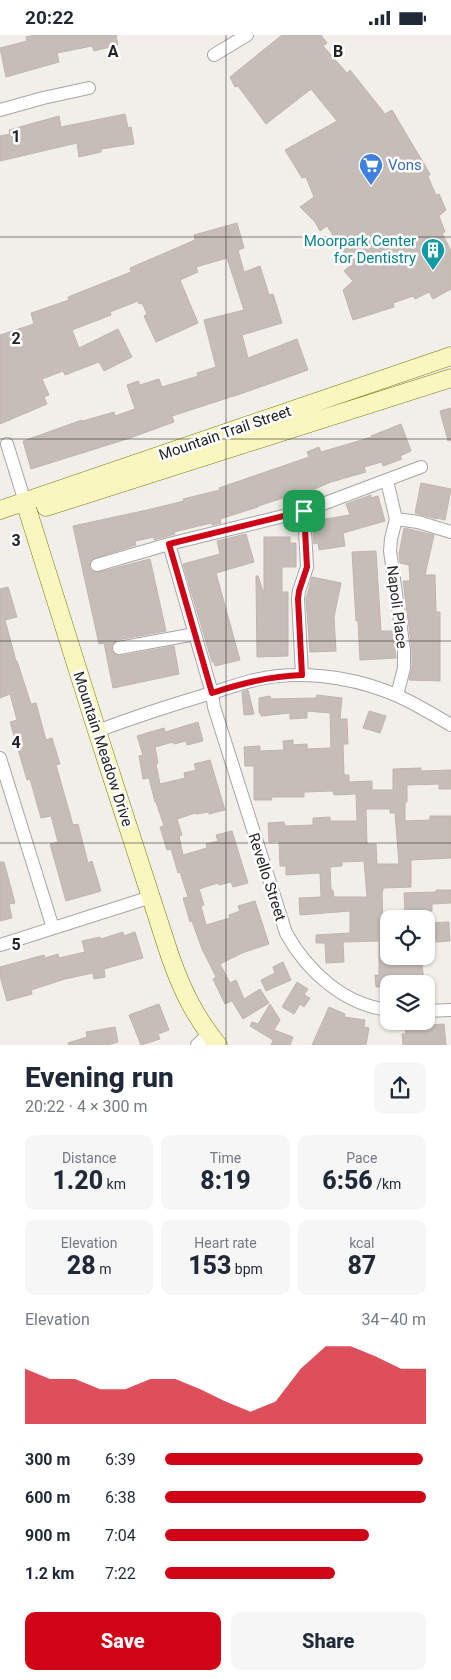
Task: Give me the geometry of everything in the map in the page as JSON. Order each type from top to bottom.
[{"type":"street","points":[[214,55],[247,35]]},
{"type":"street","points":[[0,110],[89,88]]},
{"type":"street","name":"Mountain Trail Street","points":[[0,521],[27,507],[451,355]]},
{"type":"street","name":"Mountain Trail Street","points":[[0,510],[27,507],[451,378]]},
{"type":"street","name":"Mountain Meadow Drive","points":[[7,444],[97,731],[182,990],[208,1041]]},
{"type":"street","points":[[97,565],[169,544],[304,511],[420,467]]},
{"type":"street","points":[[387,481],[396,519],[418,522],[451,532]]},
{"type":"street","points":[[302,675],[298,599],[307,567],[304,511]]},
{"type":"street","name":"Napoli Place","points":[[396,519],[390,551],[404,650],[404,668],[397,695]]},
{"type":"street","name":"Revello Street","points":[[169,544],[212,693],[214,707],[286,933],[310,966],[334,988],[365,1005],[380,1008]]},
{"type":"street","points":[[119,649],[195,634]]},
{"type":"street","points":[[97,731],[159,709],[252,680],[302,675],[350,681],[397,695],[451,725]]},
{"type":"street","points":[[0,758],[53,928]]},
{"type":"street","points":[[0,945],[151,897]]},
{"type":"street","points":[[435,1011],[448,1011]]},
{"type":"building","points":[[35,35],[116,35],[118,45],[94,51],[92,46],[57,53],[59,62],[6,77],[0,48],[27,41],[26,37]]},
{"type":"building","points":[[282,35],[321,35],[327,43],[323,46],[347,73],[350,70],[385,114],[392,110],[430,174],[428,177],[436,195],[439,194],[446,210],[439,216],[445,232],[442,233],[451,251],[451,289],[433,299],[429,292],[415,299],[413,296],[393,303],[394,307],[353,320],[343,290],[353,281],[344,271],[352,264],[327,226],[320,231],[315,222],[300,207],[314,197],[306,177],[302,178],[285,150],[337,121],[311,89],[266,124],[238,86],[235,87],[230,77]]},
{"type":"building","points":[[125,114],[128,128],[131,127],[134,144],[101,149],[101,152],[79,157],[77,143],[0,161],[0,136],[10,134],[9,130],[59,116],[61,127]]},
{"type":"building","points":[[237,223],[244,248],[238,250],[244,272],[260,266],[269,295],[273,294],[282,323],[242,335],[248,358],[297,339],[308,370],[172,416],[174,422],[130,438],[31,469],[23,441],[82,420],[114,412],[115,416],[135,409],[127,385],[138,381],[140,385],[159,379],[162,387],[198,376],[197,373],[216,367],[204,320],[244,310],[227,258],[196,267],[198,272],[180,280],[198,323],[156,342],[144,316],[147,314],[142,303],[139,304],[138,301],[110,312],[111,315],[72,330],[79,348],[118,329],[132,357],[104,371],[99,362],[65,375],[63,371],[42,379],[49,395],[44,397],[47,404],[0,424],[0,335],[34,324],[31,313],[69,300],[68,297],[131,272],[130,268],[195,240],[194,235]]},
{"type":"building","points":[[451,408],[451,440],[448,441],[440,411]]},
{"type":"building","points":[[401,424],[411,451],[400,456],[402,459],[383,466],[382,462],[364,467],[366,472],[331,482],[303,494],[302,492],[220,519],[221,523],[212,525],[211,523],[174,532],[175,534],[154,540],[154,537],[135,541],[136,545],[92,559],[89,567],[96,573],[150,559],[166,631],[117,640],[112,645],[111,650],[120,656],[174,646],[179,674],[113,688],[104,643],[99,644],[73,526],[184,501],[183,499],[220,490],[219,488],[309,457],[307,452],[319,447],[321,452],[372,437]]},
{"type":"building","points":[[421,483],[451,489],[445,520],[415,513]]},
{"type":"building","points":[[371,495],[371,498],[378,496],[385,521],[343,533],[345,546],[319,550],[318,543],[314,544],[313,521],[350,515],[346,504]]},
{"type":"building","points":[[404,528],[434,535],[425,575],[435,575],[436,612],[440,612],[440,681],[409,680],[412,668],[412,650],[403,581],[410,581],[409,565],[400,563],[399,554]]},
{"type":"building","points":[[246,534],[254,562],[216,573],[240,660],[215,666],[214,662],[212,662],[183,564],[220,554],[217,541]]},
{"type":"building","points":[[264,537],[290,537],[290,543],[296,543],[296,567],[282,567],[282,592],[288,592],[288,656],[257,657],[256,576],[258,576],[264,594]]},
{"type":"building","points":[[376,551],[381,631],[393,631],[396,658],[360,660],[352,552]]},
{"type":"building","points":[[312,577],[341,583],[334,617],[336,651],[310,652],[306,599]]},
{"type":"building","points":[[8,587],[17,617],[5,620],[16,661],[31,704],[36,703],[46,740],[52,738],[60,764],[56,765],[73,825],[78,824],[88,863],[92,861],[101,891],[66,901],[50,844],[58,842],[51,816],[41,818],[30,779],[27,780],[10,722],[17,720],[10,694],[0,698],[0,589]]},
{"type":"building","points":[[248,690],[254,714],[244,715],[242,692]]},
{"type":"building","points":[[317,695],[342,698],[340,719],[347,719],[348,744],[343,744],[344,775],[349,775],[349,782],[372,781],[372,790],[393,790],[393,769],[421,768],[421,771],[451,770],[451,789],[439,789],[439,784],[407,785],[405,821],[430,820],[430,816],[451,816],[451,858],[411,860],[411,887],[383,888],[382,891],[380,965],[422,965],[423,975],[380,975],[380,987],[376,987],[375,975],[379,975],[379,941],[343,942],[344,962],[326,963],[325,943],[316,943],[316,935],[350,933],[350,911],[300,915],[299,898],[321,897],[320,873],[286,875],[286,866],[280,866],[279,841],[269,842],[268,823],[284,822],[285,826],[313,825],[313,818],[330,817],[330,821],[357,821],[356,794],[334,795],[333,791],[304,792],[304,797],[271,797],[272,800],[254,800],[254,766],[245,766],[244,747],[260,746],[260,751],[284,750],[283,741],[293,740],[293,745],[307,744],[307,749],[331,748],[330,713],[307,711],[307,718],[290,719],[290,713],[261,716],[261,713],[259,713],[259,698],[270,696],[271,699],[316,698]],"holes":[[[366,809],[390,809],[390,813],[395,813],[399,864],[377,864],[376,844],[367,844]],[[364,861],[367,897],[334,897],[333,890],[331,890],[330,867],[342,866],[342,862]]]},
{"type":"building","points":[[369,711],[386,716],[380,733],[363,728]]},
{"type":"building","points":[[198,722],[203,741],[187,745],[186,741],[174,744],[173,742],[155,747],[158,763],[156,764],[160,784],[185,778],[184,773],[196,770],[194,764],[210,760],[225,810],[209,814],[209,812],[195,813],[177,819],[182,835],[179,836],[183,855],[207,848],[206,844],[218,841],[216,835],[232,831],[248,883],[233,887],[231,882],[219,885],[218,883],[199,889],[204,905],[201,906],[206,925],[230,918],[229,915],[240,911],[238,906],[255,901],[269,944],[242,953],[220,964],[230,983],[236,980],[244,999],[260,989],[269,1003],[243,1019],[232,1001],[225,1004],[213,979],[216,977],[202,949],[192,921],[190,922],[183,898],[188,897],[171,849],[167,850],[160,827],[164,826],[149,778],[143,779],[139,756],[143,755],[137,736],[164,728],[165,732]]},
{"type":"building","points":[[0,862],[4,862],[15,903],[9,904],[12,918],[0,921]]},
{"type":"building","points":[[436,890],[451,890],[451,903],[432,904],[432,910],[405,910],[404,893],[436,892]]},
{"type":"building","points":[[449,922],[450,941],[436,942],[435,923]]},
{"type":"building","points":[[123,932],[124,936],[135,932],[143,958],[104,969],[105,977],[94,979],[93,973],[65,979],[31,990],[32,994],[7,1001],[0,976],[0,967],[44,955],[45,958],[58,954],[59,958],[85,952],[82,941],[100,937],[101,939]]},
{"type":"building","points":[[283,962],[291,980],[266,991],[261,980],[275,973],[273,967]]},
{"type":"building","points":[[297,982],[308,989],[304,995],[310,998],[304,1007],[300,1004],[294,1014],[282,1007]]},
{"type":"building","points":[[159,1004],[169,1030],[158,1034],[160,1039],[141,1045],[129,1015]]},
{"type":"building","points":[[270,1004],[280,1020],[274,1030],[293,1037],[290,1045],[271,1045],[273,1040],[250,1026],[252,1022],[258,1024]]},
{"type":"building","points":[[329,1007],[345,1014],[344,1017],[365,1020],[364,1027],[369,1028],[366,1045],[312,1045]]},
{"type":"building","points":[[444,1024],[446,1045],[403,1045],[402,1034],[406,1034],[405,1030],[435,1030],[435,1025]]},
{"type":"building","points":[[115,1027],[118,1042],[108,1045],[69,1045],[68,1043],[87,1037],[86,1032]]},
{"type":"place","name":"Vons","points":[[371,186]]},
{"type":"place","name":"Moorpark Center for Dentistry","points":[[433,271]]},
{"type":"route","points":[[304,511],[307,567],[298,599],[302,675],[252,680],[212,693],[169,544],[304,511]]}]
